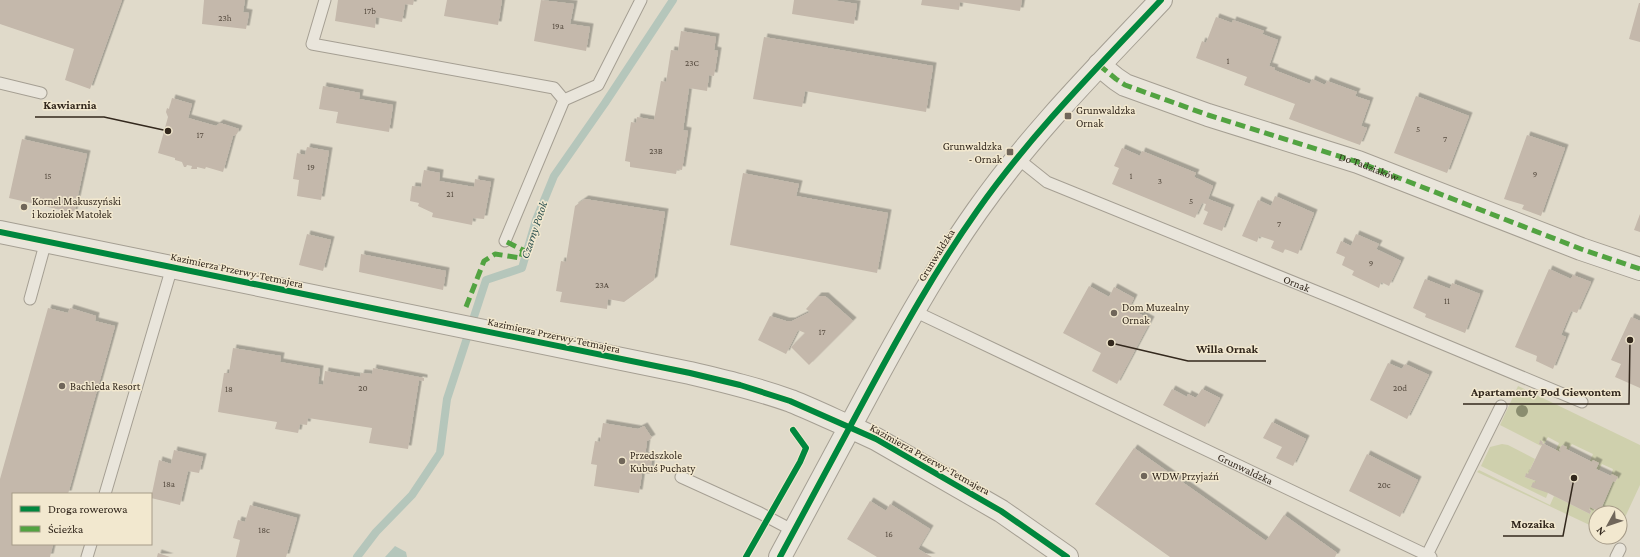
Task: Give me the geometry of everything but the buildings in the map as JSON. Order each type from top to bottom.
[{"type":"street","name":"Grunwaldzka","points":[[780,557],[914,311],[940,266],[962,233],[1017,158],[1099,65],[1161,0]]},
{"type":"street","name":"Do Tadziaków","points":[[1099,65],[1125,85],[1208,115],[1358,162],[1581,249],[1640,269]]},
{"type":"street","name":"Kazimierza Przerwy-Tetmajera","points":[[0,232],[690,373],[740,385],[797,404],[882,443],[1001,511],[1066,557]]},
{"type":"lane","points":[[325,0],[312,44],[554,88],[564,100]]},
{"type":"lane","points":[[505,241],[564,100],[598,85],[641,0]]},
{"type":"lane","points":[[0,83],[41,93]]},
{"type":"lane","name":"Ornak","points":[[1017,158],[1047,182],[1340,301],[1582,402]]},
{"type":"lane","points":[[30,299],[46,241]]},
{"type":"lane","points":[[106,493],[172,267]]},
{"type":"lane","name":"Grunwaldzka","points":[[914,311],[1429,556],[1501,406]]},
{"type":"lane","points":[[681,477],[760,513],[794,531]]},
{"type":"lane","points":[[87,557],[91,545]]},
{"type":"green space","points":[[1518,386],[1640,445],[1640,485],[1628,511],[1628,505],[1603,505],[1613,481],[1615,482],[1618,477],[1611,476],[1613,469],[1602,464],[1599,470],[1596,469],[1599,463],[1593,460],[1592,462],[1590,461],[1593,454],[1572,444],[1568,450],[1562,445],[1559,450],[1561,451],[1560,452],[1556,450],[1559,443],[1548,437],[1544,444],[1542,443],[1543,441],[1540,441],[1539,443],[1542,445],[1541,446],[1500,425]]},
{"type":"green space","points":[[1502,444],[1508,445],[1535,459],[1525,477],[1536,481],[1548,493],[1546,498],[1481,466],[1490,447]]},
{"type":"green space","points":[[1479,470],[1550,505],[1554,496],[1588,513],[1588,524],[1477,472]]},
{"type":"shaded area","points":[[395,546],[406,552],[407,557],[385,557]]},
{"type":"waterway","name":"Czarny Potok","points":[[357,557],[376,532],[412,495],[440,453],[447,399],[486,280],[522,268],[536,220],[554,176],[605,103],[673,0]]},
{"type":"marked path","points":[[1099,65],[1125,85],[1208,115],[1358,162],[1581,249],[1640,269]]},
{"type":"marked path","points":[[466,307],[484,261],[495,254],[521,258],[523,250],[505,241]]},
{"type":"cycle path","points":[[780,557],[919,301],[977,211],[1042,128],[1161,0]]},
{"type":"cycle path","points":[[0,232],[690,373],[740,385],[790,401],[876,439],[1001,511],[1067,557]]},
{"type":"cycle path","points":[[746,557],[800,462],[806,448],[793,430]]},
{"type":"place","name":"Grunwaldzka Ornak","points":[[1068,116]]},
{"type":"place","name":"Kawiarnia","points":[[168,131]]},
{"type":"place","name":"Grunwaldzka - Ornak","points":[[1010,152]]},
{"type":"place","name":"Kornel Makuszyński i koziołek Matołek","points":[[24,207]]},
{"type":"place","name":"Dom Muzealny Ornak","points":[[1114,313]]},
{"type":"place","name":"Apartamenty Pod Giewontem","points":[[1630,340]]},
{"type":"place","name":"Willa Ornak","points":[[1111,343]]},
{"type":"place","name":"Bachleda Resort","points":[[62,386]]},
{"type":"place","name":"Przedszkole Kubuś Puchaty","points":[[622,461]]},
{"type":"place","name":"WDW Przyjaźń","points":[[1144,476]]},
{"type":"place","name":"Mozaika","points":[[1574,478]]}]
